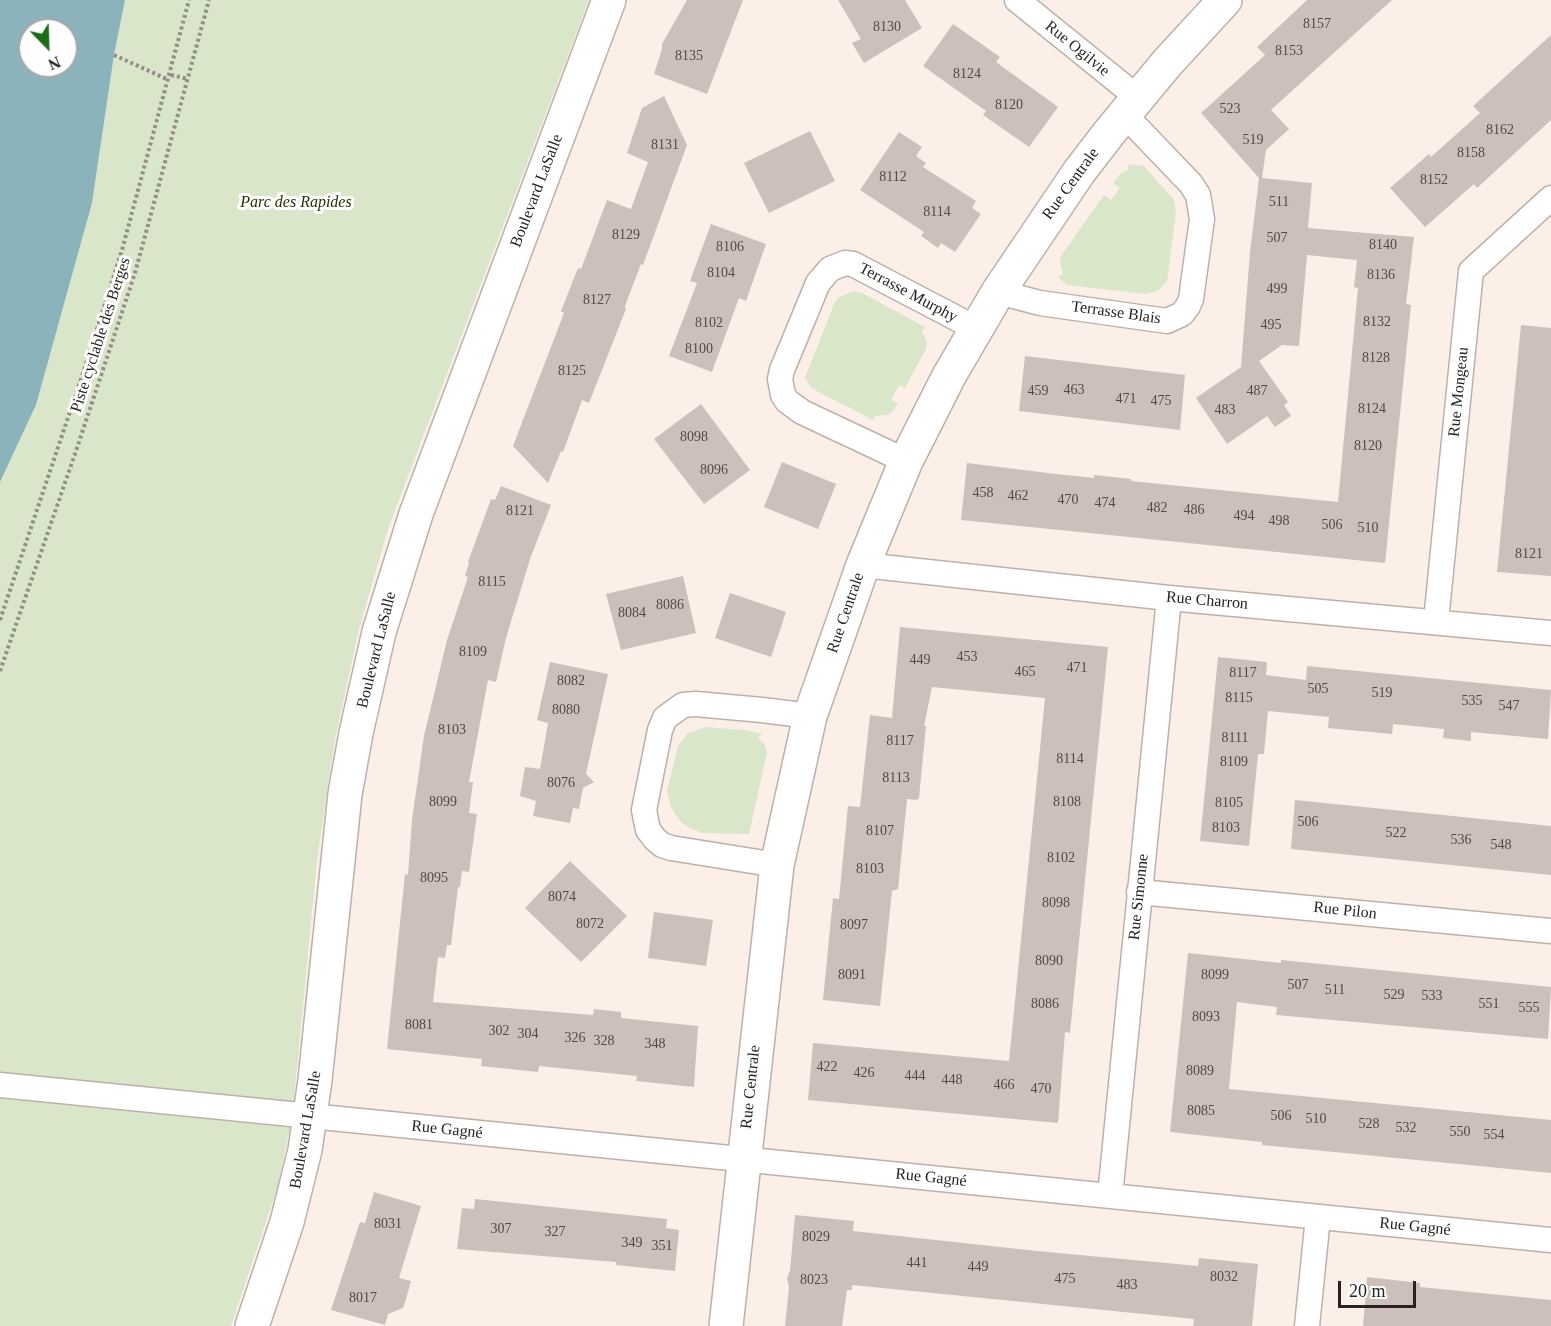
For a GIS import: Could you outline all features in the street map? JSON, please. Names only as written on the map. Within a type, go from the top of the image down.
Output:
[{"type":"street","name":"Boulevard LaSalle","points":[[252,1326],[290,1212],[311,1116],[345,794],[358,723],[379,632],[416,514],[609,0]]},
{"type":"street","name":"Rue Ogilvie","points":[[1017,0],[1131,105]]},
{"type":"street","name":"Rue Centrale","points":[[726,1326],[777,865],[810,716],[862,565],[906,460],[975,328],[998,292],[1079,172],[1131,105],[1225,0]]},
{"type":"street","name":"Terrasse Blais","points":[[998,292],[1040,303],[1167,321],[1182,314],[1188,306],[1191,299],[1202,219],[1198,195],[1131,105]]},
{"type":"street","name":"Rue Mongeau","points":[[1436,621],[1471,271],[1551,198]]},
{"type":"street","name":"Terrasse Murphy","points":[[906,460],[802,412],[787,401],[783,395],[780,379],[782,370],[818,283],[830,269],[845,263],[854,264],[975,328]]},
{"type":"street","name":"Rue Charron","points":[[862,565],[1169,598],[1551,633]]},
{"type":"street","name":"Rue Simonne","points":[[1110,1196],[1169,598]]},
{"type":"street","points":[[777,865],[671,848],[655,839],[648,830],[644,810],[660,730],[665,718],[683,705],[696,704],[810,716]]},
{"type":"street","name":"Rue Pilon","points":[[1139,892],[1551,932]]},
{"type":"street","name":"Rue Gagné","points":[[0,1085],[1551,1240]]},
{"type":"street","points":[[1307,1326],[1318,1218]]},
{"type":"path","points":[[0,620],[86,368],[122,250],[189,0]]},
{"type":"path","name":"Piste cyclable des Berges","points":[[0,671],[135,273],[209,0]]},
{"type":"path","points":[[114,56],[170,77],[188,79]]},
{"type":"green space","name":"Parc des Rapides","points":[[125,0],[589,0],[388,529],[359,629],[335,739],[317,860],[292,1119],[277,1189],[231,1326],[0,1326],[0,482],[36,405],[92,203],[114,55]]},
{"type":"green space","points":[[1128,164],[1144,166],[1174,200],[1176,212],[1167,282],[1157,291],[1145,294],[1067,285],[1058,277],[1063,274],[1061,256],[1104,195],[1111,200],[1120,188],[1113,183],[1120,174],[1128,169]]},
{"type":"green space","points":[[853,291],[862,293],[925,327],[922,331],[927,342],[926,349],[905,388],[899,385],[891,400],[898,403],[893,411],[887,415],[876,416],[873,420],[811,388],[805,378],[834,304],[839,297]]},
{"type":"green space","points":[[705,727],[762,734],[758,738],[764,743],[767,753],[749,834],[702,833],[681,822],[671,808],[667,791],[678,746],[688,733]]},
{"type":"water","points":[[0,0],[125,0],[114,55],[92,203],[36,405],[0,482]]},
{"type":"building","points":[[687,0],[743,0],[707,94],[654,74],[662,44]]},
{"type":"building","points":[[838,0],[905,0],[922,28],[864,63],[852,43],[861,39]]},
{"type":"building","points":[[1307,0],[1392,0],[1271,110],[1289,129],[1266,150],[1262,178],[1312,183],[1308,228],[1414,237],[1406,304],[1411,305],[1385,563],[961,520],[967,463],[1338,502],[1358,288],[1354,287],[1357,260],[1307,255],[1299,346],[1282,345],[1259,361],[1288,402],[1284,405],[1291,416],[1275,427],[1267,416],[1227,444],[1196,398],[1241,367],[1250,252],[1259,178],[1201,113],[1265,55],[1257,47]]},
{"type":"building","points":[[953,24],[1000,57],[996,62],[1058,107],[1029,147],[983,115],[986,111],[923,66]]},
{"type":"building","points":[[1551,35],[1551,120],[1477,188],[1474,184],[1425,227],[1390,188],[1429,154],[1431,157],[1480,113],[1473,106]]},
{"type":"building","points":[[664,96],[687,145],[589,403],[582,400],[563,452],[561,451],[548,483],[513,446],[564,313],[561,311],[578,268],[581,269],[607,200],[631,209],[648,162],[627,153],[642,108]]},
{"type":"building","points":[[810,131],[835,181],[769,213],[744,163]]},
{"type":"building","points":[[899,132],[922,147],[916,156],[926,163],[923,167],[976,201],[972,208],[981,214],[955,252],[941,243],[938,248],[921,236],[924,232],[860,190]]},
{"type":"building","points":[[711,224],[766,244],[746,301],[739,298],[712,372],[669,356],[697,283],[690,281]]},
{"type":"building","points":[[1521,325],[1551,328],[1551,576],[1497,572]]},
{"type":"building","points":[[1025,356],[1185,375],[1180,430],[1019,411]]},
{"type":"building","points":[[701,404],[750,470],[704,504],[654,439]]},
{"type":"building","points":[[782,462],[836,484],[818,529],[764,507]]},
{"type":"building","points":[[501,486],[551,505],[530,559],[506,638],[496,682],[488,680],[469,782],[473,782],[469,813],[477,814],[469,872],[462,871],[460,887],[458,887],[451,945],[447,945],[445,958],[438,957],[433,1002],[593,1015],[594,1009],[621,1012],[621,1018],[698,1026],[694,1087],[636,1081],[637,1076],[539,1066],[538,1072],[481,1066],[482,1059],[387,1049],[405,874],[408,875],[412,820],[424,736],[447,640],[468,577],[465,576],[468,562],[491,499],[495,500]]},
{"type":"building","points":[[683,576],[696,633],[621,650],[606,594]]},
{"type":"building","points":[[730,593],[786,612],[771,657],[715,638]]},
{"type":"building","points":[[900,627],[1108,647],[1070,1033],[1065,1032],[1058,1123],[808,1100],[813,1043],[1009,1061],[1045,698],[932,687],[924,726],[926,726],[919,798],[917,800],[907,799],[898,889],[892,891],[880,1006],[823,1000],[833,898],[839,899],[848,806],[860,807],[870,715],[892,718]]},
{"type":"building","points":[[1218,657],[1267,662],[1266,675],[1306,680],[1307,666],[1551,690],[1548,739],[1471,732],[1471,741],[1443,738],[1444,729],[1393,724],[1392,734],[1328,728],[1329,717],[1268,711],[1264,754],[1258,754],[1249,846],[1200,841]]},
{"type":"building","points":[[550,662],[608,674],[586,774],[594,782],[583,788],[579,809],[573,808],[570,823],[533,816],[536,801],[520,796],[525,767],[540,769],[548,723],[537,720]]},
{"type":"building","points":[[1295,800],[1551,826],[1551,875],[1291,849]]},
{"type":"building","points":[[570,861],[627,916],[581,962],[525,908]]},
{"type":"building","points":[[654,912],[713,920],[706,966],[648,958]]},
{"type":"building","points":[[1188,953],[1551,987],[1548,1039],[1276,1015],[1277,1007],[1237,1002],[1229,1089],[1551,1120],[1551,1173],[1262,1145],[1262,1142],[1170,1132]]},
{"type":"building","points":[[374,1192],[421,1206],[399,1278],[411,1281],[406,1299],[403,1308],[388,1314],[385,1325],[331,1310],[360,1222],[365,1223]]},
{"type":"building","points":[[475,1199],[667,1219],[666,1228],[679,1230],[675,1271],[616,1265],[616,1262],[457,1249],[462,1208],[474,1209]]},
{"type":"building","points":[[795,1215],[854,1221],[853,1231],[1037,1251],[1198,1266],[1199,1258],[1258,1264],[1252,1326],[1193,1326],[1194,1319],[852,1285],[852,1290],[847,1290],[842,1326],[785,1326],[789,1287],[787,1278],[790,1271]]},
{"type":"building","points":[[1367,1277],[1420,1283],[1420,1287],[1551,1300],[1551,1326],[1363,1326]]}]
